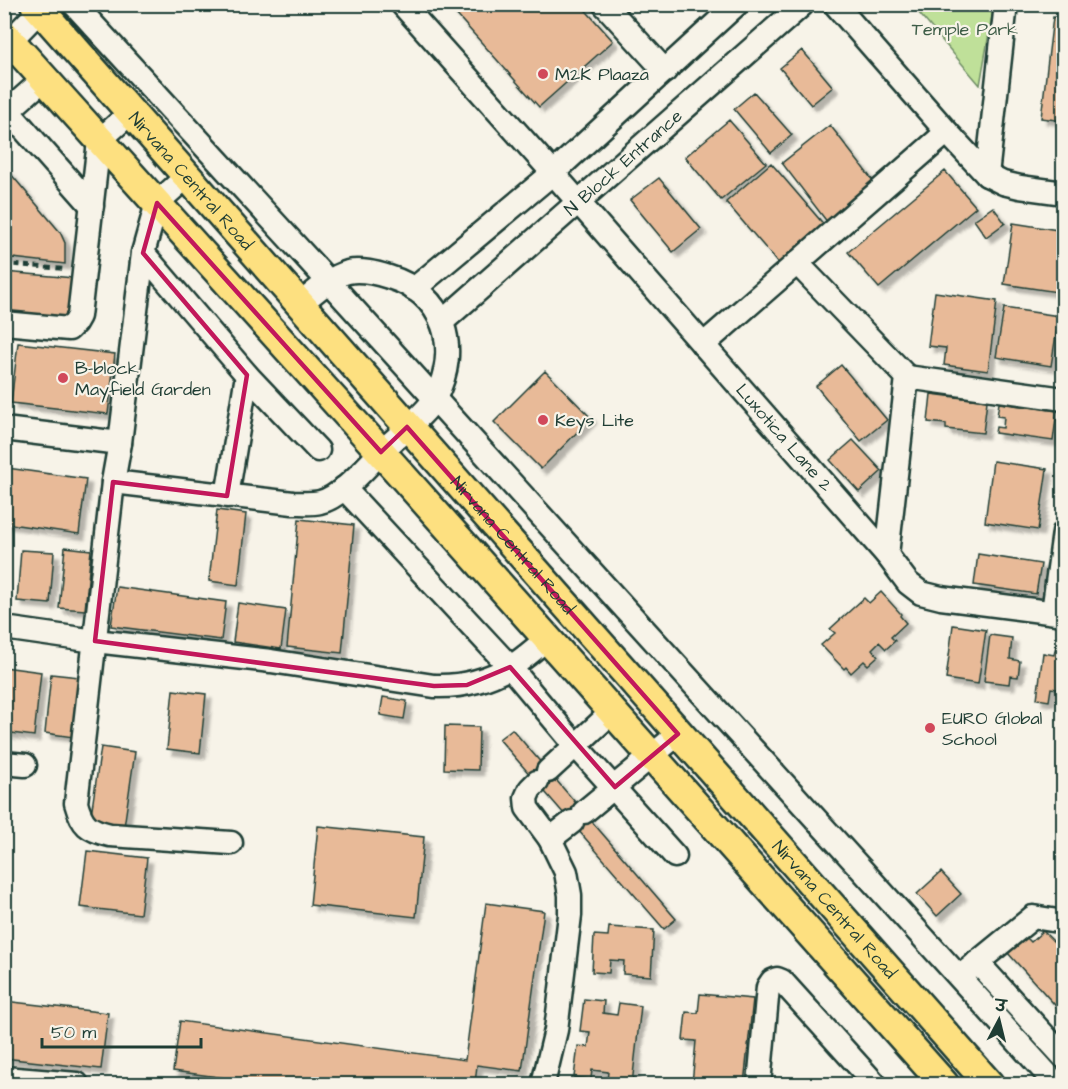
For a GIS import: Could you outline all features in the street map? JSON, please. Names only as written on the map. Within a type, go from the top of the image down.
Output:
[{"type":"main road","name":"Nirvana Central Road","points":[[37,7],[989,1084]]},
{"type":"main road","name":"Nirvana Central Road","points":[[7,41],[157,203],[381,452],[944,1084]]},
{"type":"street","points":[[74,4],[1056,1084]]},
{"type":"street","name":"Luxotica Lane 2","points":[[402,4],[554,173],[887,555],[908,583],[921,593],[941,598],[1058,613]]},
{"type":"street","points":[[604,4],[665,71]]},
{"type":"street","points":[[414,289],[554,173],[737,4]]},
{"type":"street","name":"N Block Entrance","points":[[443,321],[803,4]]},
{"type":"street","points":[[835,4],[987,175],[1003,183],[1064,194]]},
{"type":"street","points":[[987,175],[1006,4]]},
{"type":"street","points":[[7,41],[37,7]]},
{"type":"street","points":[[44,79],[6,109],[92,206]]},
{"type":"street","points":[[4,323],[69,329],[75,323],[79,316],[99,141],[130,113]]},
{"type":"street","points":[[703,345],[947,132]]},
{"type":"street","points":[[186,177],[157,203],[143,253],[120,443],[113,482],[76,803],[84,823],[95,831],[110,836],[231,843]]},
{"type":"street","points":[[143,253],[247,375],[318,450]]},
{"type":"street","points":[[797,263],[907,377],[1064,399]]},
{"type":"street","points":[[113,482],[293,503],[322,502],[344,488],[434,400],[446,364],[448,350],[443,321],[414,289],[404,282],[369,272],[348,272],[329,282],[299,305]]},
{"type":"street","points":[[227,496],[247,375]]},
{"type":"street","points":[[887,555],[907,377]]},
{"type":"street","points":[[4,429],[120,443]]},
{"type":"street","points":[[344,488],[510,668],[576,746],[675,856]]},
{"type":"street","points":[[1058,613],[1064,532]]},
{"type":"street","points":[[4,628],[271,661],[434,686],[467,685],[510,668],[547,639]]},
{"type":"street","points":[[543,1084],[556,1030],[570,915],[566,872],[550,839],[527,808],[526,798],[530,789],[612,712]]},
{"type":"street","points":[[550,839],[678,734]]},
{"type":"street","points":[[959,978],[1033,917],[1064,922]]},
{"type":"street","points":[[977,962],[1064,1057]]},
{"type":"street","points":[[759,1084],[768,987],[772,981],[777,979],[782,981],[863,1080]]},
{"type":"street","points":[[4,1078],[63,1084]]},
{"type":"path","points":[[4,264],[84,271]]},
{"type":"highlighted area","points":[[157,203],[381,452],[407,427],[678,734],[615,787],[510,667],[467,685],[434,686],[95,641],[113,482],[227,496],[247,375],[143,253]]},
{"type":"green space","name":"Temple Park","points":[[912,5],[994,5],[980,85]]},
{"type":"building","name":"M2K Plaaza","points":[[447,4],[580,4],[613,41],[539,107]]},
{"type":"building","points":[[1053,17],[1064,18],[1064,121],[1041,118]]},
{"type":"building","points":[[802,50],[833,87],[811,105],[780,68]]},
{"type":"building","points":[[754,92],[792,135],[771,153],[734,109]]},
{"type":"building","points":[[729,120],[766,163],[721,200],[685,157]]},
{"type":"building","points":[[830,125],[877,186],[828,223],[782,163]]},
{"type":"building","points":[[771,163],[826,227],[781,266],[726,202]]},
{"type":"building","points":[[4,166],[60,232],[65,243],[65,264],[4,257]]},
{"type":"building","points":[[945,171],[976,207],[879,288],[848,252]]},
{"type":"building","points":[[659,178],[701,229],[673,252],[630,200]]},
{"type":"building","points":[[993,207],[1005,223],[986,237],[974,220]]},
{"type":"building","points":[[1013,223],[1064,231],[1064,293],[1004,284]]},
{"type":"building","points":[[4,272],[74,278],[70,319],[4,313]]},
{"type":"building","points":[[935,292],[997,301],[988,371],[944,365],[946,348],[928,346]]},
{"type":"building","points":[[1004,308],[1059,316],[1051,366],[996,357]]},
{"type":"building","name":"B-block Mayfield Garden","points":[[18,343],[115,354],[108,414],[11,403]]},
{"type":"building","points":[[841,365],[887,420],[861,441],[816,386]]},
{"type":"building","name":"Keys Lite","points":[[545,371],[591,418],[541,469],[494,422]]},
{"type":"building","points":[[931,394],[987,401],[983,433],[946,429],[946,424],[928,422]]},
{"type":"building","points":[[999,403],[1057,411],[1053,441],[995,433],[996,427],[1003,428],[1004,417],[997,416]]},
{"type":"building","points":[[853,440],[882,471],[859,492],[830,460]]},
{"type":"building","points":[[993,461],[1047,469],[1038,530],[985,522]]},
{"type":"building","points":[[7,468],[86,479],[79,534],[4,523],[4,482]]},
{"type":"building","points":[[217,510],[246,514],[238,585],[209,581]]},
{"type":"building","points":[[299,519],[354,525],[342,653],[287,647]]},
{"type":"building","points":[[65,547],[91,550],[85,610],[59,608]]},
{"type":"building","points":[[21,550],[54,552],[50,604],[17,601]]},
{"type":"building","points":[[978,554],[1041,564],[1036,594],[974,585]]},
{"type":"building","points":[[117,587],[226,602],[221,640],[111,626]]},
{"type":"building","points":[[881,592],[906,623],[891,637],[895,641],[886,649],[879,642],[872,649],[878,656],[868,665],[864,661],[851,673],[846,667],[844,669],[821,645],[835,633],[830,629],[864,598],[869,603]]},
{"type":"building","points":[[238,603],[286,610],[281,649],[233,642]]},
{"type":"building","points":[[953,625],[986,630],[978,684],[946,679]]},
{"type":"building","points":[[990,635],[1012,638],[1010,659],[1020,661],[1018,677],[1010,676],[1009,684],[984,681]]},
{"type":"building","points":[[1056,646],[1064,647],[1064,690],[1051,688],[1049,701],[1037,699],[1043,653],[1054,655]]},
{"type":"building","points":[[4,667],[41,672],[34,736],[4,732]]},
{"type":"building","points":[[51,674],[79,677],[73,737],[45,733]]},
{"type":"building","points":[[173,690],[206,694],[200,753],[167,749]]},
{"type":"building","points":[[383,697],[407,701],[404,719],[380,715]]},
{"type":"building","points":[[445,726],[479,727],[478,770],[444,769]]},
{"type":"building","points":[[512,729],[676,919],[664,929],[499,739]]},
{"type":"building","points":[[101,747],[135,752],[124,827],[90,822]]},
{"type":"building","points":[[318,826],[424,837],[416,917],[310,905]]},
{"type":"building","points":[[87,851],[147,858],[140,914],[80,907]]},
{"type":"building","points":[[941,872],[961,894],[937,916],[917,894]]},
{"type":"building","points":[[486,903],[544,911],[522,1071],[477,1065],[475,1084],[271,1084],[173,1071],[180,1021],[465,1060]]},
{"type":"building","points":[[609,927],[654,930],[651,976],[623,974],[624,961],[610,960],[609,973],[592,972],[594,935],[608,936]]},
{"type":"building","points":[[1043,931],[1064,952],[1064,1015],[1007,952],[1025,936],[1031,942]]},
{"type":"building","points":[[700,994],[753,999],[744,1084],[692,1084],[696,1041],[683,1040],[686,1012],[698,1013]]},
{"type":"building","points":[[584,999],[604,1001],[603,1013],[617,1015],[619,1003],[641,1006],[632,1084],[607,1081],[608,1072],[592,1070],[591,1079],[574,1077],[578,1046],[588,1047],[590,1032],[580,1031]]},
{"type":"building","points":[[4,1001],[108,1013],[101,1069],[4,1058]]},
{"type":"place","name":"M2K Plaaza","points":[[543,74]]},
{"type":"place","name":"B-block Mayfield Garden","points":[[63,378]]},
{"type":"place","name":"Keys Lite","points":[[543,420]]},
{"type":"place","name":"EURO Global School","points":[[930,728]]}]
